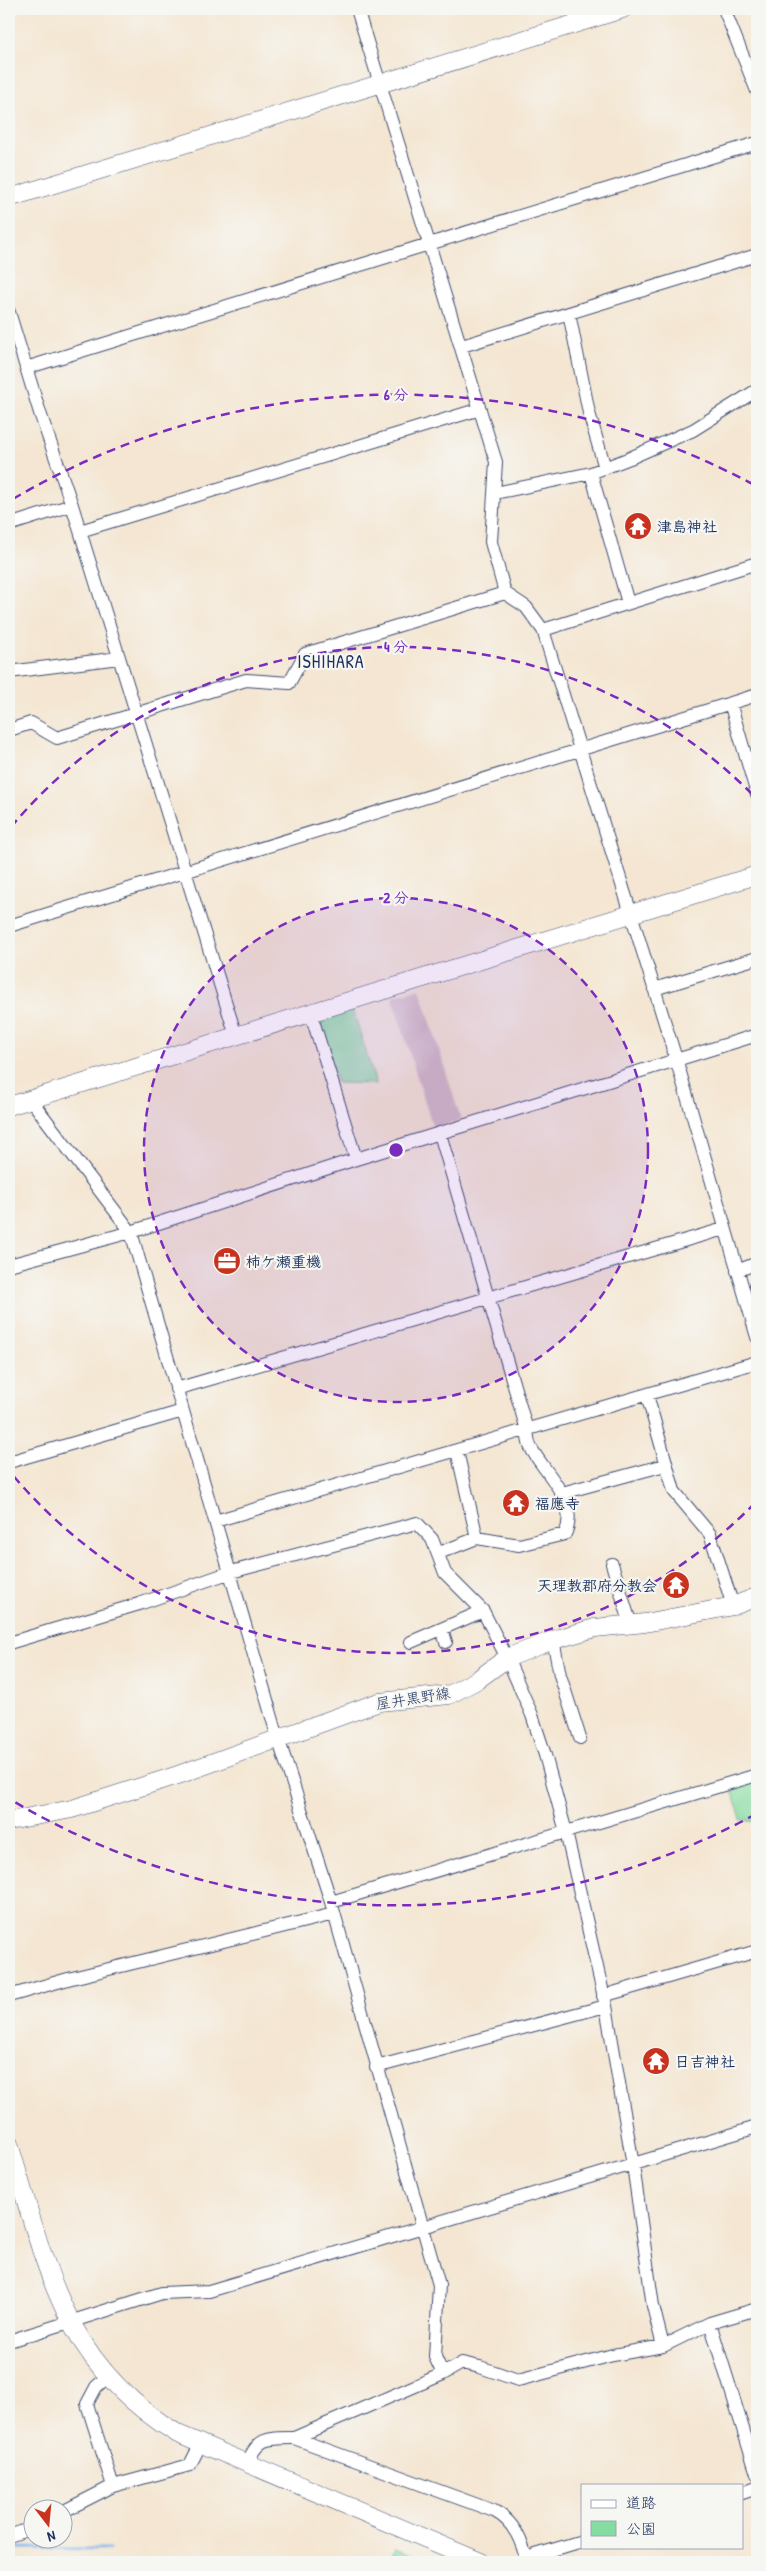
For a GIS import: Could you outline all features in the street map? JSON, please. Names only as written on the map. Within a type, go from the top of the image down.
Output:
[{"type":"street","points":[[357,9],[431,244],[496,462],[491,542],[505,593],[526,607],[543,630],[677,1062],[724,1229],[757,1337]]},
{"type":"street","points":[[9,198],[623,9]]},
{"type":"street","points":[[724,9],[757,91]]},
{"type":"street","points":[[26,368],[757,143]]},
{"type":"street","points":[[462,346],[757,255]]},
{"type":"street","points":[[9,312],[72,505],[236,1036]]},
{"type":"street","points":[[569,313],[590,413],[605,468]]},
{"type":"street","points":[[495,493],[590,473],[605,468],[693,430],[757,390]]},
{"type":"street","points":[[80,531],[480,409]]},
{"type":"street","points":[[590,473],[628,603]]},
{"type":"street","points":[[9,525],[72,505]]},
{"type":"street","points":[[543,630],[757,563]]},
{"type":"street","points":[[9,730],[31,723],[57,738],[246,680],[290,683],[305,654],[505,593]]},
{"type":"street","points":[[9,672],[53,664],[119,658]]},
{"type":"street","points":[[9,926],[757,695]]},
{"type":"street","points":[[730,703],[757,794]]},
{"type":"street","points":[[9,1106],[757,875]]},
{"type":"street","points":[[654,989],[757,958]]},
{"type":"street","points":[[311,1014],[356,1159]]},
{"type":"street","points":[[9,1264],[131,1232],[356,1159],[757,1036]]},
{"type":"street","points":[[31,1100],[131,1232],[278,1738],[332,1908],[439,2285],[435,2357],[443,2374]]},
{"type":"street","points":[[439,1553],[478,1538],[519,1545],[565,1534],[570,1524],[562,1493],[530,1447],[527,1430],[440,1134]]},
{"type":"street","points":[[176,1389],[724,1229]]},
{"type":"street","points":[[737,1271],[757,1263]]},
{"type":"street","points":[[215,1521],[757,1362]]},
{"type":"street","points":[[647,1395],[665,1465],[674,1491],[710,1534],[733,1606]]},
{"type":"street","points":[[9,1462],[183,1411]]},
{"type":"street","points":[[456,1451],[478,1538]]},
{"type":"street","points":[[562,1493],[665,1465]]},
{"type":"street","points":[[9,1642],[140,1604],[231,1572],[417,1523],[432,1539],[439,1553],[445,1573],[483,1611],[508,1658],[532,1715],[566,1832],[605,2001],[633,2165],[653,2306],[663,2346]]},
{"type":"street","points":[[612,1564],[631,1625]]},
{"type":"street","name":"屋井黒野線","points":[[9,1821],[72,1809],[178,1775],[379,1702],[449,1695],[477,1680],[508,1658],[553,1640],[595,1628],[631,1625],[733,1606],[757,1597]]},
{"type":"street","points":[[411,1642],[483,1611]]},
{"type":"street","points":[[442,1629],[446,1642]]},
{"type":"street","points":[[553,1640],[560,1675],[580,1738]]},
{"type":"street","points":[[9,1996],[332,1908],[566,1832],[757,1775]]},
{"type":"street","points":[[376,2067],[605,2001],[757,1951]]},
{"type":"street","points":[[9,2341],[162,2293],[209,2291],[757,2127]]},
{"type":"street","points":[[10,2155],[53,2283],[69,2321],[107,2377],[152,2419],[178,2434],[247,2464],[481,2562]]},
{"type":"street","points":[[294,2438],[443,2374],[462,2363],[518,2380],[613,2355],[663,2346],[710,2323],[757,2309]]},
{"type":"street","points":[[710,2323],[757,2474]]},
{"type":"street","points":[[107,2377],[96,2387],[87,2404],[113,2486]]},
{"type":"street","points":[[247,2464],[253,2448],[260,2442],[273,2438],[294,2438],[505,2516],[516,2532],[527,2560],[581,2541]]},
{"type":"street","points":[[72,2507],[113,2486],[190,2465],[201,2444]]},
{"type":"street","points":[[744,2491],[757,2488]]},
{"type":"street","points":[[9,2536],[22,2531]]},
{"type":"shaded area","points":[[420,988],[461,1120],[433,1128],[392,996]]},
{"type":"green space","points":[[353,1010],[376,1084],[337,1083],[317,1020]]},
{"type":"green space","points":[[757,1780],[757,1822],[741,1820],[731,1786]]},
{"type":"green space","points":[[395,2549],[432,2562],[389,2562]]},
{"type":"waterway","points":[[9,2548],[109,2549]]},
{"type":"place","name":"津島神社","points":[[638,526]]},
{"type":"place","name":"柿ケ瀬重機","points":[[227,1261]]},
{"type":"place","name":"福應寺","points":[[516,1503]]},
{"type":"place","name":"天理教郡府分教会","points":[[676,1585]]},
{"type":"place","name":"日吉神社","points":[[656,2061]]},
{"type":"district","name":"ISHIHARA","points":[[331,661]]}]
